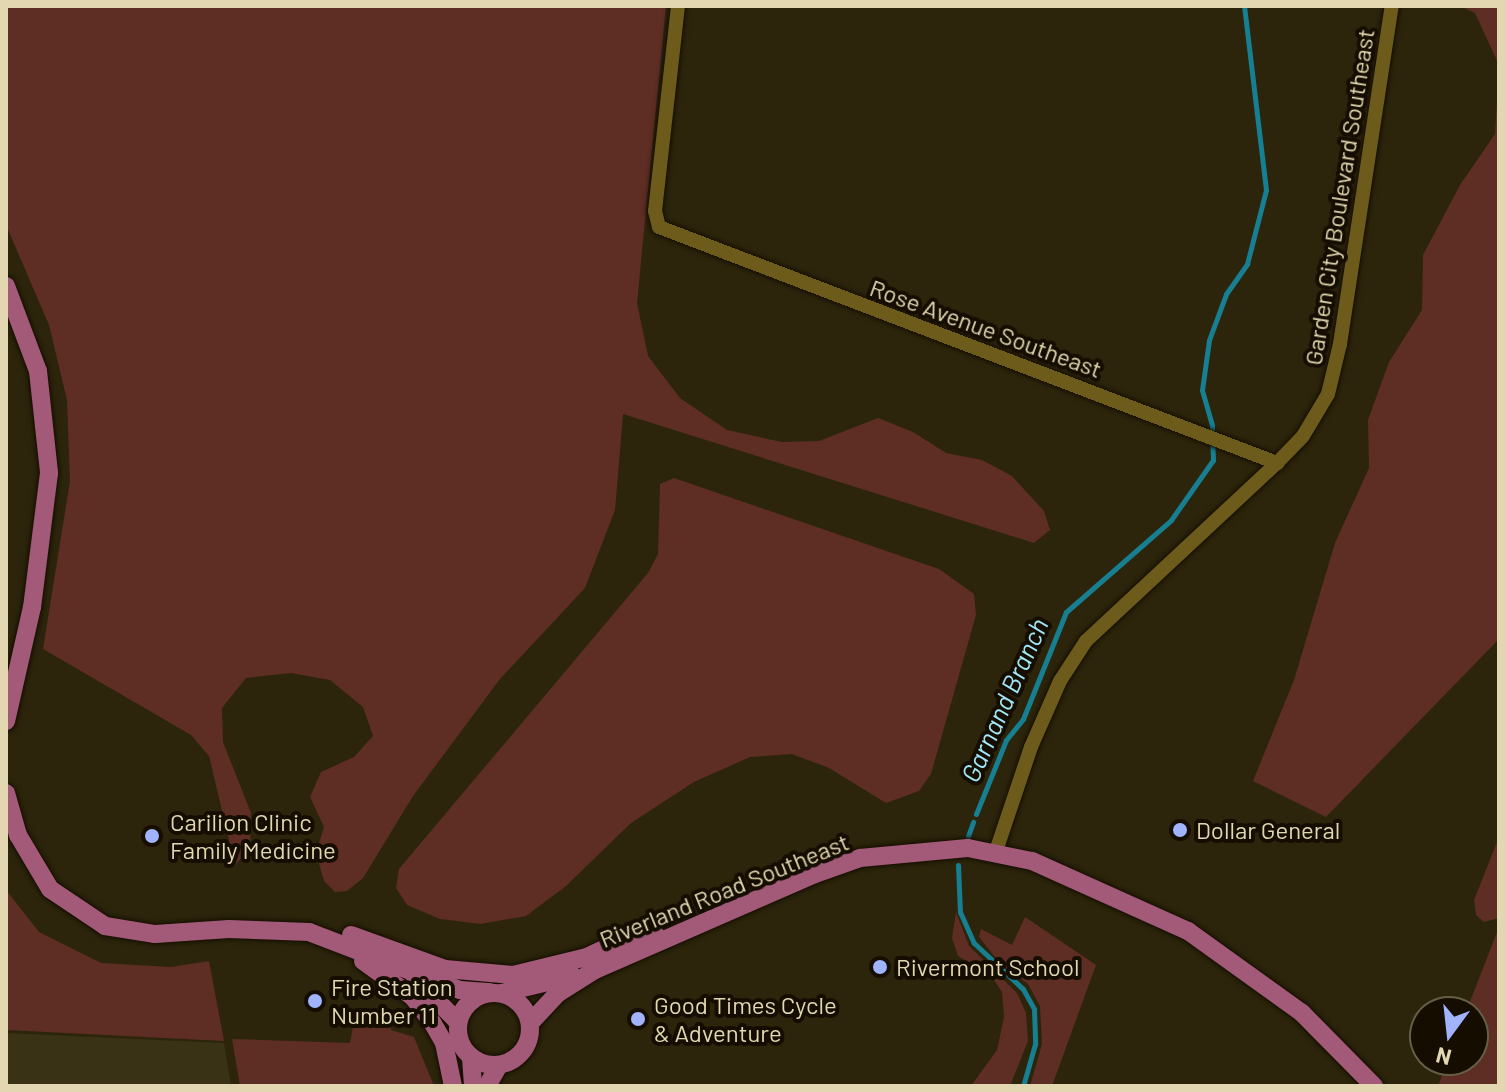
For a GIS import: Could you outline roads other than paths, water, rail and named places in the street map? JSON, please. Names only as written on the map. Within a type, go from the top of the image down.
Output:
[{"type":"main road","points":[[6,286],[38,371],[49,473],[32,607],[6,721]]},
{"type":"main road","name":"Riverland Road Southeast","points":[[6,793],[36,870],[85,917],[127,932],[155,934],[229,929],[309,932],[460,990],[496,992],[595,970]]},
{"type":"main road","name":"Riverland Road Southeast","points":[[530,1023],[557,994],[595,970],[675,932],[860,858],[937,849],[996,851],[1148,910],[1201,939],[1302,1013],[1374,1086]]},
{"type":"main road","points":[[309,932],[345,933],[445,969],[513,975],[587,957],[627,938],[675,932]]},
{"type":"main road","points":[[334,941],[413,997],[444,1043],[453,1086]]},
{"type":"main road","name":"Riverland Road Southeast","points":[[406,970],[457,1021]]},
{"type":"main road","points":[[473,1086],[471,1057],[458,1038],[457,1021],[475,997],[496,992],[521,1004],[530,1023],[521,1053],[499,1065],[487,1086]]},
{"type":"main road","points":[[471,1057],[499,1065]]},
{"type":"street","name":"Rose Avenue Southeast","points":[[678,6],[655,211],[659,227],[1277,463]]},
{"type":"street","name":"Garden City Boulevard Southeast","points":[[996,851],[1031,747],[1060,681],[1086,641],[1277,463],[1317,416],[1336,370],[1392,6]]},
{"type":"waterway","name":"Garnand Branch","points":[[976,814],[1006,740],[1023,719],[1066,612],[1171,520],[1213,460],[1212,425],[1202,390],[1209,340],[1226,294],[1247,264],[1266,190],[1244,6]]},
{"type":"waterway","name":"Garnand Branch","points":[[968,836],[973,822]]},
{"type":"waterway","name":"Garnand Branch","points":[[958,865],[960,912],[974,943],[1023,989],[1034,1009],[1035,1044],[1023,1086]]},
{"type":"place","name":"Dollar General","points":[[1180,830]]},
{"type":"place","name":"Carilion Clinic Family Medicine","points":[[152,836]]},
{"type":"place","name":"Rivermont School","points":[[880,967]]},
{"type":"place","name":"Fire Station Number 11","points":[[315,1001]]},
{"type":"place","name":"Good Times Cycle & Adventure","points":[[638,1019]]}]
